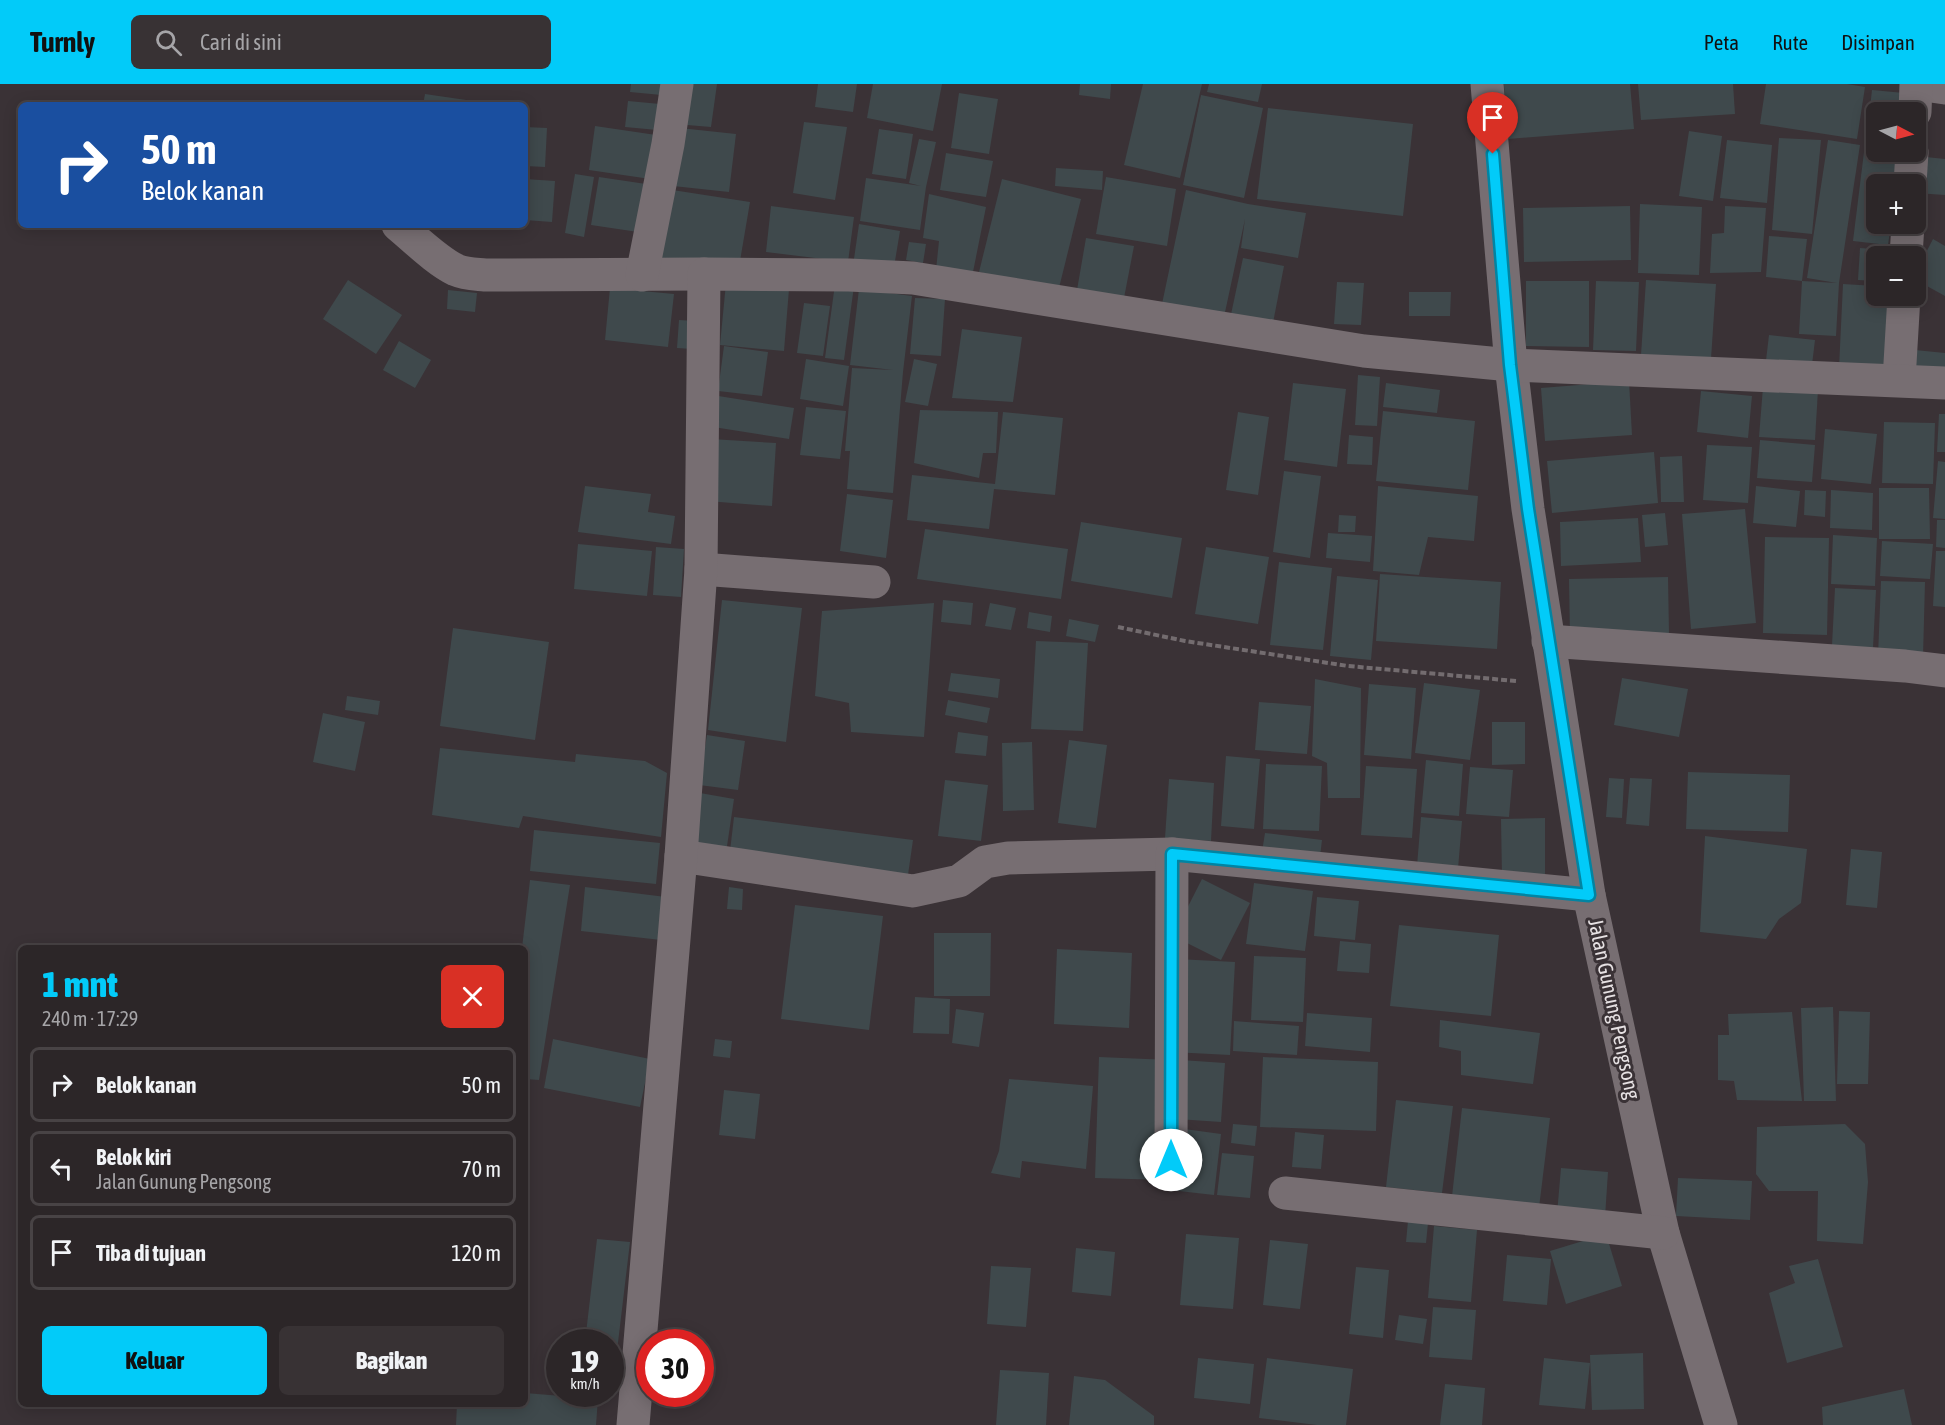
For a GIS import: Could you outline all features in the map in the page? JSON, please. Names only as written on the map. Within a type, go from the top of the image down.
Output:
[{"type":"street","points":[[642,275],[668,144],[677,84]]},
{"type":"street","name":"Jalan Gunung Pengsong","points":[[1487,84],[1510,365],[1528,509],[1589,895],[1663,1233],[1721,1425]]},
{"type":"street","points":[[1916,102],[1917,84],[1945,88]]},
{"type":"street","points":[[402,228],[455,269],[485,275],[849,275],[914,278],[1364,351],[1510,365],[1945,383]]},
{"type":"street","points":[[633,1425],[681,856],[701,569],[704,274]]},
{"type":"street","points":[[1899,380],[1903,306]]},
{"type":"street","points":[[701,569],[874,582]]},
{"type":"street","points":[[1548,641],[1893,665],[1945,671]]},
{"type":"street","points":[[681,856],[913,891],[959,881],[985,862],[1008,858],[1172,854],[1589,895]]},
{"type":"street","points":[[1171,1160],[1172,854]]},
{"type":"street","points":[[1285,1193],[1663,1233]]},
{"type":"path","points":[[1118,627],[1185,641],[1348,666],[1555,684]]},
{"type":"building","points":[[631,84],[673,84],[672,96],[630,92]]},
{"type":"building","points":[[692,84],[717,84],[711,127],[687,125]]},
{"type":"building","points":[[818,84],[857,84],[853,112],[815,107]]},
{"type":"building","points":[[873,84],[942,84],[933,131],[867,118]]},
{"type":"building","points":[[1080,84],[1111,84],[1110,99],[1079,95]]},
{"type":"building","points":[[1143,84],[1202,84],[1180,178],[1124,165]]},
{"type":"building","points":[[1209,84],[1262,84],[1258,102],[1207,92]]},
{"type":"building","points":[[1504,84],[1630,84],[1634,129],[1508,139]]},
{"type":"building","points":[[1638,84],[1733,84],[1735,114],[1641,120]]},
{"type":"building","points":[[1766,84],[1847,84],[1865,87],[1857,139],[1760,124]]},
{"type":"building","points":[[1872,90],[1904,93],[1903,102],[1871,102]]},
{"type":"building","points":[[959,93],[998,99],[989,154],[951,148]]},
{"type":"building","points":[[425,94],[480,102],[424,102]]},
{"type":"building","points":[[1201,95],[1263,108],[1244,198],[1183,185]]},
{"type":"building","points":[[628,101],[671,105],[668,131],[625,127]]},
{"type":"building","points":[[1268,108],[1413,124],[1403,216],[1257,199]]},
{"type":"building","points":[[804,122],[847,127],[835,200],[793,193]]},
{"type":"building","points":[[595,126],[663,136],[657,180],[589,170]]},
{"type":"building","points":[[528,127],[547,128],[545,167],[528,166]]},
{"type":"building","points":[[680,128],[736,134],[729,192],[673,186]]},
{"type":"building","points":[[879,129],[913,134],[906,179],[872,174]]},
{"type":"building","points":[[1689,131],[1722,136],[1713,201],[1679,196]]},
{"type":"building","points":[[1779,138],[1821,140],[1812,234],[1772,230]]},
{"type":"building","points":[[919,139],[936,142],[920,230],[860,221],[866,178],[921,186],[909,183]]},
{"type":"building","points":[[1727,140],[1772,145],[1767,203],[1720,198]]},
{"type":"building","points":[[1828,140],[1860,145],[1839,283],[1836,336],[1799,334],[1802,281],[1837,283],[1807,278]]},
{"type":"building","points":[[1864,152],[1866,152],[1866,162],[1899,162],[1897,174],[1866,174],[1866,234],[1890,234],[1888,245],[1853,241]]},
{"type":"building","points":[[946,153],[993,161],[986,197],[940,190]]},
{"type":"building","points":[[1926,157],[1945,159],[1945,195],[1926,194],[1926,174],[1916,174],[1916,162],[1926,162]]},
{"type":"building","points":[[1056,168],[1103,171],[1102,190],[1055,186]]},
{"type":"building","points":[[575,174],[594,177],[584,237],[565,233]]},
{"type":"building","points":[[599,177],[646,184],[638,232],[591,225]]},
{"type":"building","points":[[1106,177],[1176,189],[1167,246],[1096,234]]},
{"type":"building","points":[[528,179],[555,181],[552,222],[528,220]]},
{"type":"building","points":[[1002,179],[1081,199],[1058,292],[979,272]]},
{"type":"building","points":[[666,189],[750,202],[738,273],[654,260]]},
{"type":"building","points":[[1186,190],[1248,204],[1306,213],[1298,258],[1241,248],[1245,219],[1224,317],[1162,304]]},
{"type":"building","points":[[929,194],[986,207],[972,277],[936,270],[939,241],[923,238]]},
{"type":"building","points":[[1640,204],[1702,207],[1699,275],[1638,273]]},
{"type":"building","points":[[771,206],[854,217],[848,262],[766,252]]},
{"type":"building","points":[[1630,206],[1631,260],[1524,262],[1523,208]]},
{"type":"building","points":[[1725,206],[1766,208],[1761,272],[1710,273],[1712,234],[1724,233]]},
{"type":"building","points":[[859,224],[900,231],[893,273],[853,266]]},
{"type":"building","points":[[1769,236],[1807,239],[1802,281],[1766,277]]},
{"type":"building","points":[[1086,238],[1134,246],[1124,298],[1077,290]]},
{"type":"building","points":[[1933,239],[1945,246],[1945,296],[1926,286],[1926,253]]},
{"type":"building","points":[[909,242],[926,244],[923,263],[906,260]]},
{"type":"building","points":[[1860,248],[1866,248],[1866,280],[1858,280]]},
{"type":"building","points":[[1243,258],[1284,266],[1272,328],[1230,319]]},
{"type":"building","points":[[348,280],[402,315],[376,354],[323,319]]},
{"type":"building","points":[[1646,280],[1716,284],[1711,359],[1641,355]]},
{"type":"building","points":[[1526,281],[1589,281],[1589,347],[1526,346]]},
{"type":"building","points":[[1596,281],[1639,282],[1636,351],[1593,350]]},
{"type":"building","points":[[1337,282],[1364,283],[1361,325],[1334,324]]},
{"type":"building","points":[[726,283],[789,289],[784,351],[720,345]]},
{"type":"building","points":[[835,284],[854,286],[844,360],[825,358]]},
{"type":"building","points":[[1843,284],[1866,285],[1866,306],[1893,306],[1890,370],[1839,368]]},
{"type":"building","points":[[610,288],[674,294],[668,347],[605,340]]},
{"type":"building","points":[[859,289],[912,296],[893,493],[847,489],[850,451],[845,451],[852,368],[893,370],[850,365]]},
{"type":"building","points":[[448,290],[477,293],[475,312],[447,309]]},
{"type":"building","points":[[1409,292],[1451,292],[1450,316],[1409,316]]},
{"type":"building","points":[[915,298],[945,299],[941,356],[910,354]]},
{"type":"building","points":[[804,303],[830,306],[823,356],[797,353]]},
{"type":"building","points":[[679,320],[695,321],[692,349],[677,348]]},
{"type":"building","points":[[962,329],[1022,337],[1013,402],[952,398]]},
{"type":"building","points":[[1769,335],[1815,340],[1811,373],[1765,369]]},
{"type":"building","points":[[399,341],[431,360],[415,388],[383,370]]},
{"type":"building","points":[[724,346],[768,352],[762,396],[718,391]]},
{"type":"building","points":[[1915,350],[1945,353],[1945,378],[1911,373]]},
{"type":"building","points":[[806,359],[849,366],[843,406],[800,399]]},
{"type":"building","points":[[914,359],[937,364],[928,406],[905,402]]},
{"type":"building","points":[[1358,375],[1380,377],[1377,426],[1355,425]]},
{"type":"building","points":[[1629,381],[1632,435],[1545,441],[1541,388]]},
{"type":"building","points":[[1293,383],[1346,389],[1337,467],[1284,460]]},
{"type":"building","points":[[1386,383],[1440,390],[1437,413],[1383,407]]},
{"type":"building","points":[[1763,387],[1818,390],[1815,440],[1759,437]]},
{"type":"building","points":[[1701,391],[1752,396],[1748,438],[1697,432]]},
{"type":"building","points":[[712,395],[794,408],[789,439],[707,426]]},
{"type":"building","points":[[806,407],[846,411],[840,459],[800,455]]},
{"type":"building","points":[[920,410],[998,412],[996,453],[983,453],[979,478],[914,463]]},
{"type":"building","points":[[1383,411],[1475,421],[1468,490],[1376,481]]},
{"type":"building","points":[[1003,412],[1063,418],[1055,495],[994,489],[989,529],[907,520],[912,475],[995,484]]},
{"type":"building","points":[[1238,412],[1269,417],[1258,495],[1226,490]]},
{"type":"building","points":[[1939,414],[1945,414],[1945,452],[1937,452]]},
{"type":"building","points":[[1884,422],[1935,423],[1933,484],[1882,483]]},
{"type":"building","points":[[1825,429],[1877,434],[1871,484],[1821,479]]},
{"type":"building","points":[[1349,435],[1373,437],[1372,465],[1347,464]]},
{"type":"building","points":[[711,439],[776,443],[772,506],[707,501]]},
{"type":"building","points":[[1760,440],[1815,445],[1812,482],[1757,478]]},
{"type":"building","points":[[1707,445],[1752,447],[1748,503],[1703,500]]},
{"type":"building","points":[[1654,452],[1658,503],[1552,513],[1547,461]]},
{"type":"building","points":[[1682,456],[1684,502],[1661,502],[1660,457]]},
{"type":"building","points":[[1938,461],[1945,462],[1945,519],[1933,518]]},
{"type":"building","points":[[1284,471],[1321,476],[1310,558],[1273,552]]},
{"type":"building","points":[[585,486],[651,494],[648,512],[675,516],[671,544],[578,532]]},
{"type":"building","points":[[1378,486],[1478,496],[1474,541],[1428,537],[1419,575],[1373,571]]},
{"type":"building","points":[[1756,486],[1800,491],[1796,527],[1753,523]]},
{"type":"building","points":[[1879,488],[1929,488],[1930,539],[1879,539]]},
{"type":"building","points":[[1805,490],[1826,491],[1825,517],[1804,515]]},
{"type":"building","points":[[1831,490],[1873,493],[1872,530],[1830,528]]},
{"type":"building","points":[[847,494],[893,500],[886,558],[840,551]]},
{"type":"building","points":[[1745,509],[1756,623],[1691,629],[1682,514]]},
{"type":"building","points":[[1665,513],[1668,545],[1645,547],[1642,515]]},
{"type":"building","points":[[1339,515],[1356,516],[1355,532],[1338,532]]},
{"type":"building","points":[[1638,518],[1641,562],[1561,566],[1560,522]]},
{"type":"building","points":[[1937,520],[1945,520],[1945,548],[1936,547]]},
{"type":"building","points":[[1081,522],[1182,538],[1172,598],[1071,581]]},
{"type":"building","points":[[925,529],[1068,549],[1061,599],[917,579]]},
{"type":"building","points":[[1328,533],[1372,536],[1370,562],[1326,558]]},
{"type":"building","points":[[1833,535],[1877,538],[1875,586],[1831,584]]},
{"type":"building","points":[[1765,537],[1829,538],[1827,635],[1763,633]]},
{"type":"building","points":[[1882,541],[1933,544],[1930,579],[1880,576]]},
{"type":"building","points":[[578,544],[652,551],[647,596],[574,589]]},
{"type":"building","points":[[656,547],[684,549],[681,597],[653,595]]},
{"type":"building","points":[[1206,547],[1269,557],[1258,624],[1195,614]]},
{"type":"building","points":[[1936,551],[1945,551],[1945,607],[1933,606]]},
{"type":"building","points":[[1279,562],[1332,568],[1323,650],[1270,645]]},
{"type":"building","points":[[1380,574],[1501,582],[1497,649],[1376,641]]},
{"type":"building","points":[[1337,576],[1378,580],[1371,660],[1330,656]]},
{"type":"building","points":[[1668,577],[1669,634],[1570,637],[1569,579]]},
{"type":"building","points":[[1881,581],[1925,582],[1923,657],[1878,656]]},
{"type":"building","points":[[1835,588],[1876,590],[1873,648],[1832,645]]},
{"type":"building","points":[[722,600],[802,608],[786,742],[708,730]]},
{"type":"building","points":[[943,600],[973,603],[971,625],[941,622]]},
{"type":"building","points":[[934,603],[924,737],[851,732],[849,703],[815,696],[822,611]]},
{"type":"building","points":[[990,603],[1016,608],[1011,630],[985,626]]},
{"type":"building","points":[[1029,612],[1052,616],[1050,632],[1027,628]]},
{"type":"building","points":[[1069,619],[1099,625],[1095,642],[1066,636]]},
{"type":"building","points":[[453,628],[549,642],[535,740],[440,726]]},
{"type":"building","points":[[1036,641],[1088,643],[1083,731],[1031,729]]},
{"type":"building","points":[[951,673],[1000,679],[998,698],[948,691]]},
{"type":"building","points":[[1622,678],[1688,689],[1679,737],[1614,725]]},
{"type":"building","points":[[1315,679],[1361,688],[1360,798],[1328,798],[1327,763],[1312,756]]},
{"type":"building","points":[[1424,683],[1480,690],[1470,760],[1415,753]]},
{"type":"building","points":[[1369,684],[1416,688],[1411,759],[1364,755]]},
{"type":"building","points":[[347,696],[380,701],[378,715],[345,710]]},
{"type":"building","points":[[948,700],[990,708],[987,723],[945,715]]},
{"type":"building","points":[[1259,702],[1311,706],[1307,754],[1255,750]]},
{"type":"building","points":[[323,713],[365,722],[355,771],[313,762]]},
{"type":"building","points":[[1492,722],[1525,722],[1525,764],[1492,765]]},
{"type":"building","points":[[958,732],[988,736],[986,756],[955,753]]},
{"type":"building","points":[[707,735],[745,741],[738,790],[699,785]]},
{"type":"building","points":[[1069,740],[1107,745],[1096,828],[1058,823]]},
{"type":"building","points":[[1032,742],[1034,810],[1003,811],[1002,743]]},
{"type":"building","points":[[440,748],[575,762],[576,754],[645,761],[667,773],[661,837],[523,816],[519,828],[432,815]]},
{"type":"building","points":[[1226,756],[1260,759],[1254,829],[1221,826]]},
{"type":"building","points":[[1426,760],[1463,764],[1459,816],[1421,813]]},
{"type":"building","points":[[1266,764],[1322,766],[1319,831],[1263,829]]},
{"type":"building","points":[[1366,766],[1417,769],[1412,838],[1361,835]]},
{"type":"building","points":[[1470,767],[1513,770],[1509,817],[1466,814]]},
{"type":"building","points":[[1688,772],[1790,775],[1788,832],[1686,829]]},
{"type":"building","points":[[1609,778],[1624,779],[1622,818],[1606,817]]},
{"type":"building","points":[[1630,778],[1652,779],[1649,826],[1626,824]]},
{"type":"building","points":[[1169,779],[1214,783],[1211,841],[1165,838]]},
{"type":"building","points":[[945,780],[988,785],[981,841],[938,836]]},
{"type":"building","points":[[700,793],[734,799],[726,853],[692,848]]},
{"type":"building","points":[[734,817],[913,840],[908,875],[730,851]]},
{"type":"building","points":[[1421,817],[1462,821],[1458,869],[1417,866]]},
{"type":"building","points":[[1545,818],[1545,876],[1502,877],[1501,819]]},
{"type":"building","points":[[534,830],[660,843],[656,884],[530,871]]},
{"type":"building","points":[[1265,833],[1322,840],[1319,865],[1261,858]]},
{"type":"building","points":[[1705,836],[1807,849],[1801,903],[1779,919],[1766,939],[1700,932]]},
{"type":"building","points":[[1851,849],[1882,852],[1877,908],[1846,905]]},
{"type":"building","points":[[1202,879],[1250,903],[1221,960],[1173,936]]},
{"type":"building","points":[[530,880],[570,885],[539,1080],[528,1079],[528,945],[522,945]]},
{"type":"building","points":[[1254,883],[1313,891],[1305,951],[1246,944]]},
{"type":"building","points":[[585,887],[666,897],[661,940],[581,931]]},
{"type":"building","points":[[729,887],[743,889],[742,910],[727,909]]},
{"type":"building","points":[[1317,897],[1359,901],[1355,940],[1314,936]]},
{"type":"building","points":[[795,905],[883,916],[869,1030],[781,1019]]},
{"type":"building","points":[[1399,925],[1499,935],[1491,1016],[1390,1006]]},
{"type":"building","points":[[934,933],[991,933],[990,996],[934,996]]},
{"type":"building","points":[[1340,941],[1371,944],[1369,973],[1337,971]]},
{"type":"building","points":[[1057,949],[1132,953],[1129,1028],[1054,1024]]},
{"type":"building","points":[[1254,956],[1306,958],[1303,1022],[1251,1020]]},
{"type":"building","points":[[1177,959],[1235,962],[1230,1055],[1172,1052]]},
{"type":"building","points":[[915,997],[950,999],[949,1034],[913,1033]]},
{"type":"building","points":[[1833,1007],[1836,1101],[1804,1101],[1801,1008]]},
{"type":"building","points":[[956,1009],[984,1013],[979,1047],[952,1043]]},
{"type":"building","points":[[1839,1011],[1870,1012],[1868,1084],[1837,1084]]},
{"type":"building","points":[[1792,1012],[1802,1101],[1737,1100],[1734,1081],[1718,1080],[1718,1035],[1729,1035],[1728,1014]]},
{"type":"building","points":[[1307,1013],[1372,1018],[1370,1052],[1305,1046]]},
{"type":"building","points":[[1440,1020],[1540,1033],[1533,1084],[1461,1075],[1461,1051],[1439,1047]]},
{"type":"building","points":[[1234,1021],[1299,1026],[1297,1055],[1233,1051]]},
{"type":"building","points":[[553,1039],[650,1059],[640,1107],[544,1088]]},
{"type":"building","points":[[715,1039],[732,1041],[730,1058],[713,1056]]},
{"type":"building","points":[[1099,1057],[1170,1060],[1166,1180],[1095,1178]]},
{"type":"building","points":[[1263,1057],[1378,1062],[1376,1131],[1260,1127]]},
{"type":"building","points":[[1181,1060],[1225,1063],[1221,1122],[1177,1119]]},
{"type":"building","points":[[1009,1079],[1093,1086],[1086,1169],[1022,1161],[1020,1178],[991,1173],[999,1151]]},
{"type":"building","points":[[724,1090],[760,1094],[755,1139],[719,1135]]},
{"type":"building","points":[[1396,1100],[1453,1106],[1442,1193],[1386,1187]]},
{"type":"building","points":[[1462,1108],[1550,1118],[1538,1216],[1451,1205]]},
{"type":"building","points":[[1233,1124],[1257,1126],[1255,1146],[1231,1143]]},
{"type":"building","points":[[1845,1124],[1865,1144],[1868,1182],[1863,1244],[1817,1241],[1818,1191],[1769,1191],[1756,1174],[1757,1127]]},
{"type":"building","points":[[1177,1128],[1221,1134],[1214,1195],[1170,1190]]},
{"type":"building","points":[[1295,1132],[1324,1135],[1321,1169],[1292,1167]]},
{"type":"building","points":[[1222,1153],[1254,1156],[1250,1198],[1217,1195]]},
{"type":"building","points":[[1561,1168],[1608,1172],[1605,1217],[1557,1214]]},
{"type":"building","points":[[1678,1178],[1752,1181],[1750,1220],[1676,1216]]},
{"type":"building","points":[[1408,1221],[1428,1223],[1426,1243],[1406,1242]]},
{"type":"building","points":[[1434,1226],[1477,1230],[1471,1302],[1428,1298]]},
{"type":"building","points":[[1186,1234],[1239,1238],[1233,1309],[1180,1305]]},
{"type":"building","points":[[1606,1234],[1622,1286],[1566,1304],[1550,1251]]},
{"type":"building","points":[[597,1239],[630,1242],[620,1329],[587,1329]]},
{"type":"building","points":[[1270,1240],[1308,1244],[1300,1309],[1263,1305]]},
{"type":"building","points":[[1076,1248],[1115,1252],[1111,1296],[1072,1292]]},
{"type":"building","points":[[1507,1255],[1551,1259],[1547,1305],[1503,1301]]},
{"type":"building","points":[[1818,1259],[1843,1347],[1787,1363],[1769,1293],[1795,1283],[1789,1266]]},
{"type":"building","points":[[991,1266],[1031,1268],[1026,1327],[987,1324]]},
{"type":"building","points":[[1356,1267],[1389,1270],[1383,1338],[1349,1334]]},
{"type":"building","points":[[1433,1307],[1476,1310],[1472,1360],[1429,1357]]},
{"type":"building","points":[[1399,1315],[1427,1319],[1423,1344],[1395,1340]]},
{"type":"building","points":[[1643,1353],[1644,1409],[1592,1410],[1590,1355]]},
{"type":"building","points":[[1198,1358],[1254,1364],[1250,1404],[1194,1398]]},
{"type":"building","points":[[1267,1358],[1353,1369],[1346,1425],[1317,1425],[1259,1418]]},
{"type":"building","points":[[1544,1358],[1590,1363],[1585,1409],[1539,1405]]},
{"type":"building","points":[[1000,1370],[1049,1373],[1046,1425],[996,1425]]},
{"type":"building","points":[[1074,1376],[1105,1380],[1154,1416],[1154,1425],[1069,1425]]},
{"type":"building","points":[[1445,1384],[1485,1388],[1482,1425],[1440,1425]]},
{"type":"building","points":[[1904,1389],[1912,1425],[1823,1425],[1822,1407]]},
{"type":"building","points":[[528,1393],[546,1395],[546,1407],[597,1407],[596,1425],[456,1425],[457,1407],[528,1407]]},
{"type":"route","points":[[1171,1160],[1172,854],[1589,895],[1528,509],[1510,365],[1493,154]]}]
